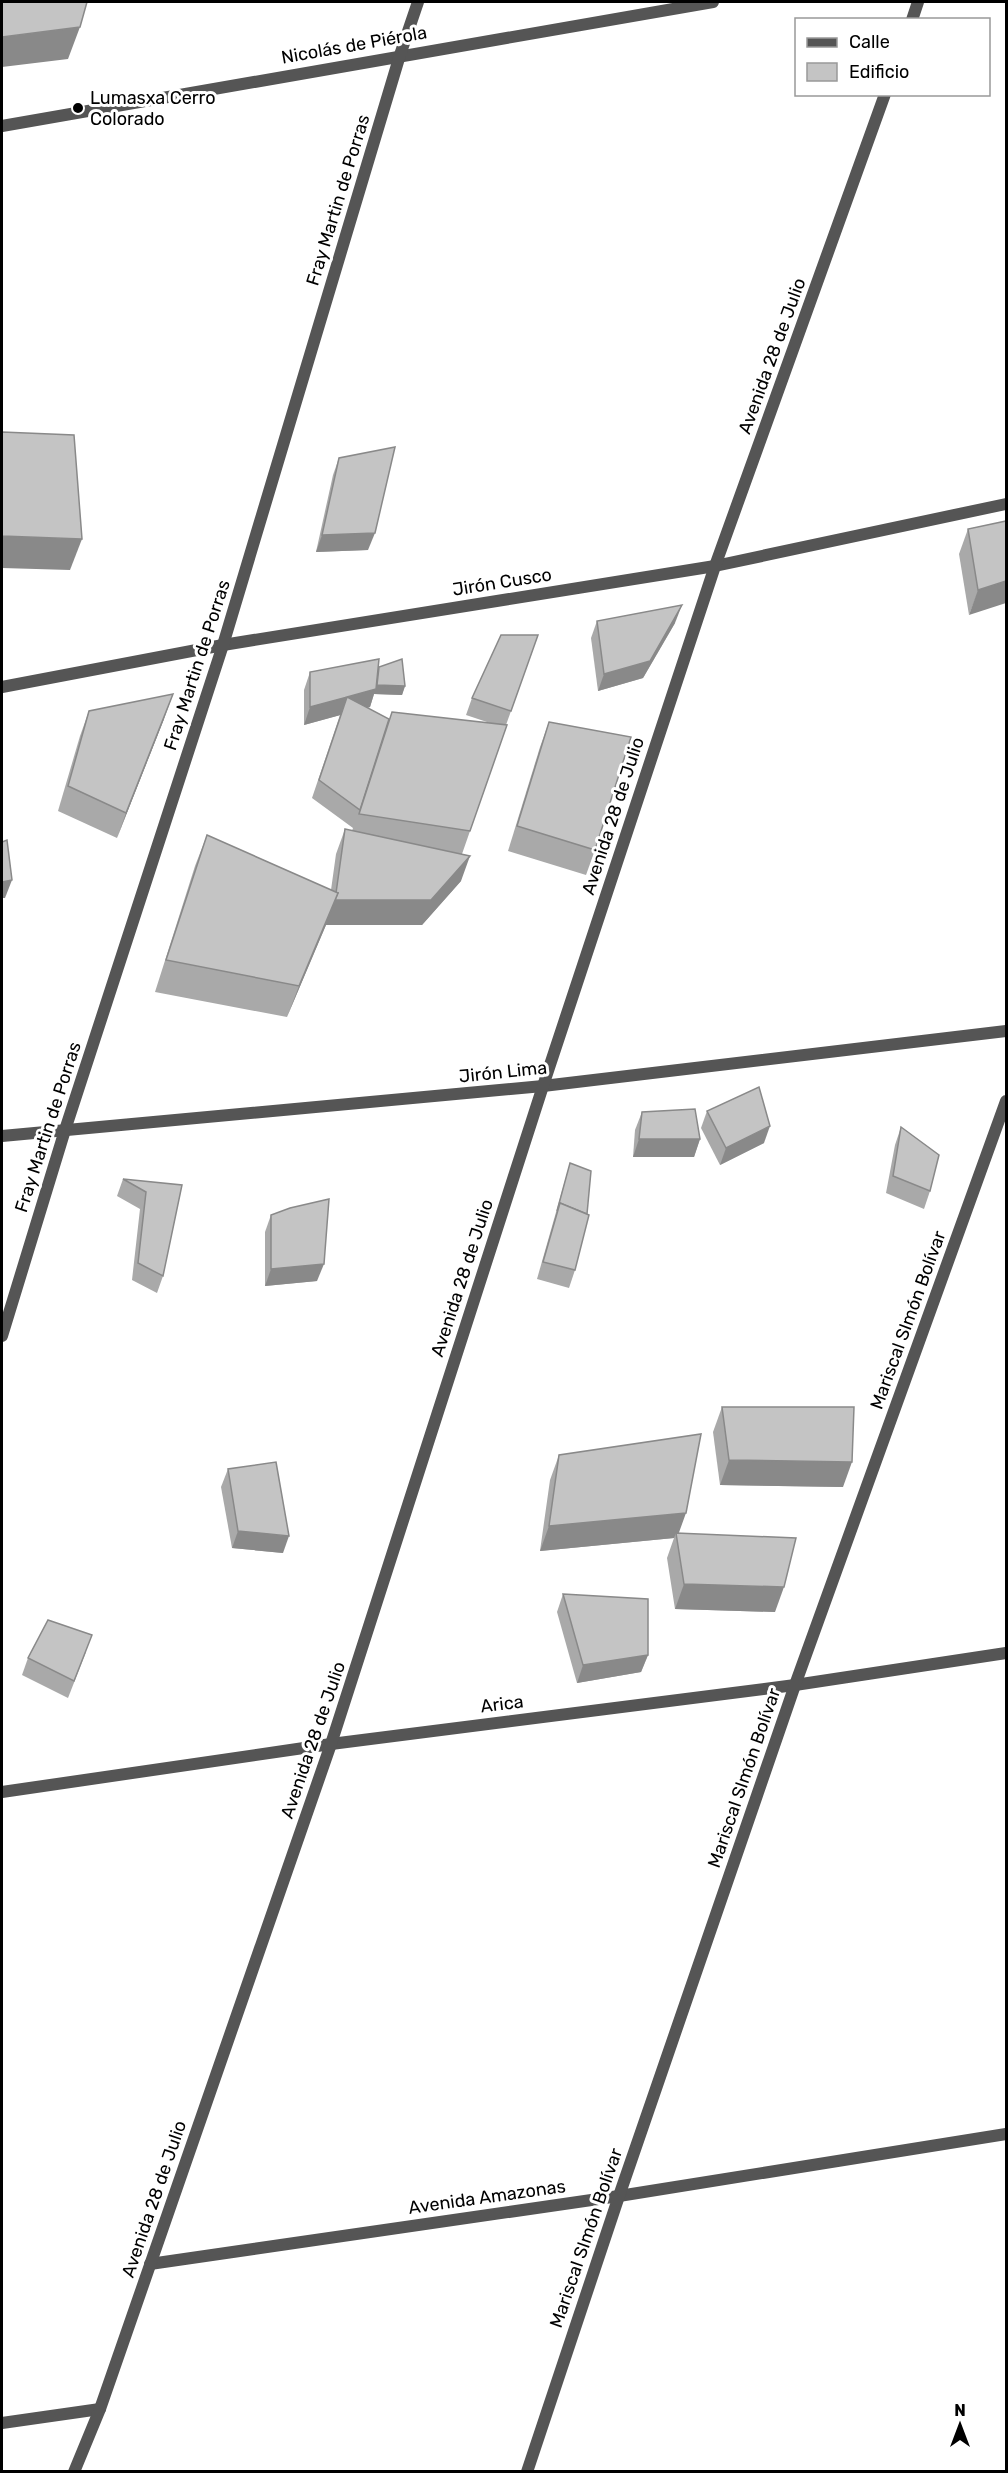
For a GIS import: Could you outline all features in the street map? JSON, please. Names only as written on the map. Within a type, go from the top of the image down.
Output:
[{"type":"street","name":"Fray Martin de Porras","points":[[2,1336],[65,1130],[223,645],[400,55],[418,2]]},
{"type":"street","name":"Nicolás de Piérola","points":[[2,126],[714,2]]},
{"type":"street","points":[[913,18],[918,2]]},
{"type":"street","name":"Avenida 28 de Julio","points":[[74,2472],[100,2409],[332,1744],[543,1086],[715,566],[884,96]]},
{"type":"street","name":"Jirón Cusco","points":[[2,687],[223,645],[715,566],[1006,504]]},
{"type":"street","name":"Jirón Lima","points":[[2,1136],[543,1086],[1006,1031]]},
{"type":"street","name":"Mariscal SImón Bolívar","points":[[527,2472],[619,2196],[795,1685],[1006,1101]]},
{"type":"street","name":"Arica","points":[[2,1792],[332,1744],[795,1685],[1006,1653]]},
{"type":"street","name":"Avenida Amazonas","points":[[150,2264],[619,2196],[1006,2134]]},
{"type":"street","points":[[2,2423],[100,2409]]},
{"type":"building","points":[[2,2],[87,2],[80,27],[2,37]]},
{"type":"building","points":[[2,432],[74,435],[82,539],[2,536]]},
{"type":"building","points":[[395,447],[375,533],[322,535],[339,458]]},
{"type":"building","points":[[1006,521],[1006,581],[978,590],[968,529]]},
{"type":"building","points":[[682,605],[650,661],[604,674],[597,621]]},
{"type":"building","points":[[501,635],[538,635],[511,711],[472,698]]},
{"type":"building","points":[[379,659],[376,689],[310,707],[310,672]]},
{"type":"building","points":[[402,659],[405,686],[377,685],[379,667]]},
{"type":"building","points":[[173,694],[126,813],[68,786],[89,711]]},
{"type":"building","points":[[347,697],[389,719],[360,810],[319,780]]},
{"type":"building","points":[[392,712],[507,725],[470,831],[359,814]]},
{"type":"building","points":[[549,722],[631,737],[595,850],[517,826]]},
{"type":"building","points":[[345,829],[470,856],[431,900],[335,900],[338,893],[336,893]]},
{"type":"building","points":[[207,835],[338,893],[299,986],[166,960]]},
{"type":"building","points":[[7,840],[12,880],[2,882],[2,842]]},
{"type":"building","points":[[759,1087],[770,1126],[726,1148],[707,1111]]},
{"type":"building","points":[[695,1109],[700,1139],[639,1139],[642,1112]]},
{"type":"building","points":[[901,1127],[939,1155],[930,1191],[893,1176]]},
{"type":"building","points":[[570,1163],[591,1171],[587,1214],[560,1203],[557,1211]]},
{"type":"building","points":[[123,1179],[182,1185],[163,1276],[138,1263],[146,1192]]},
{"type":"building","points":[[329,1199],[324,1264],[271,1269],[271,1215]]},
{"type":"building","points":[[560,1203],[589,1215],[575,1270],[543,1262]]},
{"type":"building","points":[[722,1407],[854,1407],[852,1462],[729,1460]]},
{"type":"building","points":[[701,1434],[686,1513],[549,1526],[559,1455]]},
{"type":"building","points":[[276,1462],[289,1536],[238,1531],[228,1469]]},
{"type":"building","points":[[676,1533],[796,1538],[784,1587],[684,1584]]},
{"type":"building","points":[[563,1594],[648,1599],[648,1655],[583,1665]]},
{"type":"building","points":[[48,1620],[92,1635],[74,1681],[28,1658]]},
{"type":"place","name":"Lumasxa Cerro Colorado","points":[[78,108]]}]
